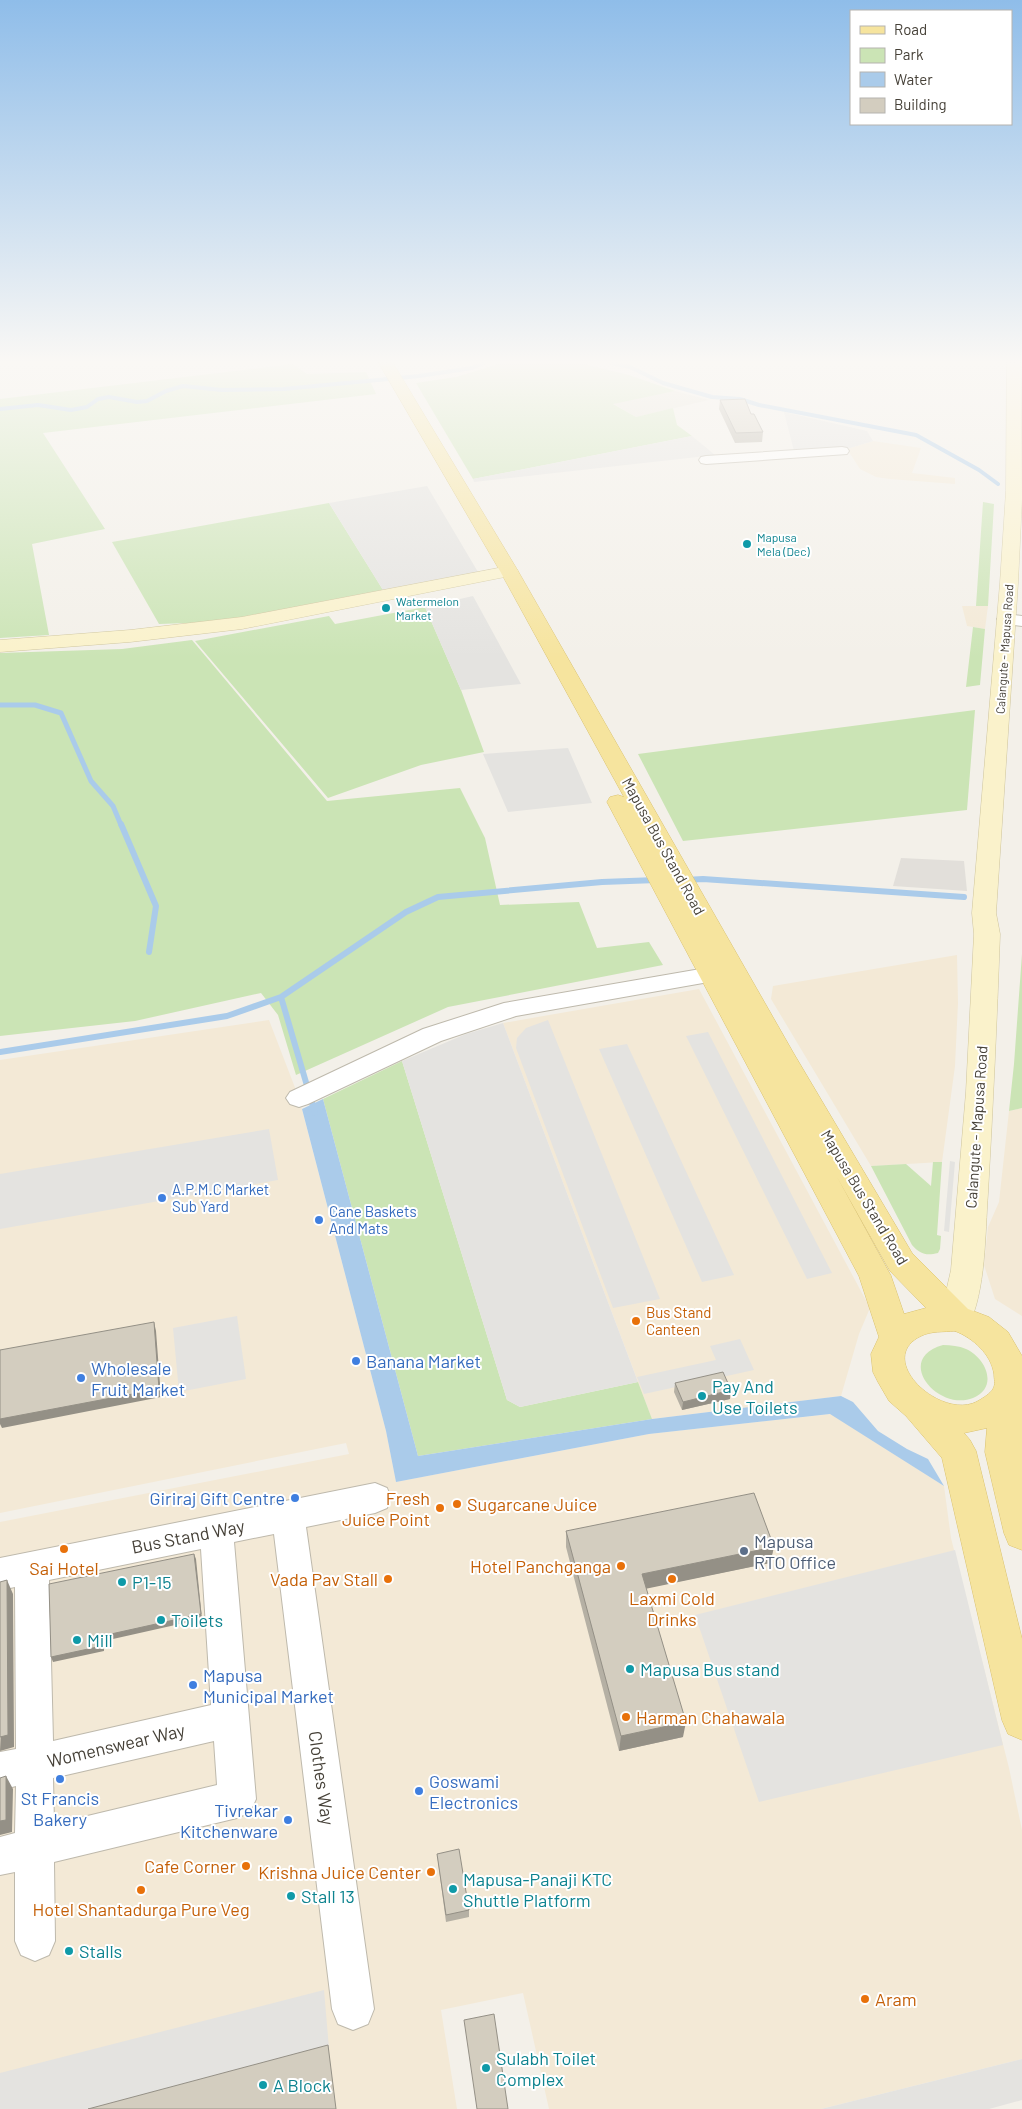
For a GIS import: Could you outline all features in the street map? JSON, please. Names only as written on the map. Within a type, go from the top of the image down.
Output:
[{"type":"main road","name":"Mapusa Bus Stand Road","points":[[432,461],[501,572],[712,976],[875,1276],[895,1337]]},
{"type":"main road","name":"Mapusa Bus Stand Road","points":[[440,461],[501,572],[901,1262],[956,1318]]},
{"type":"main road","name":"Calangute - Mapusa Road","points":[[1014,461],[1016,620]]},
{"type":"main road","name":"Calangute - Mapusa Road","points":[[956,1318],[967,1270],[980,1092],[987,934],[998,916],[1016,620],[1022,563]]},
{"type":"main road","points":[[0,646],[130,636],[242,623],[501,572]]},
{"type":"main road","points":[[1022,1533],[1003,1452],[1006,1399],[1012,1384],[1010,1362],[996,1342],[977,1326],[956,1318],[932,1319],[909,1326],[895,1337],[888,1354],[890,1372],[901,1390],[958,1451],[970,1509],[1022,1720]]},
{"type":"main road","points":[[918,1406],[937,1415],[958,1419],[978,1418],[995,1410],[1006,1399]]},
{"type":"street","points":[[299,1098],[432,1035],[513,1009],[712,976]]},
{"type":"street","name":"Bus Stand Way","points":[[16,1571],[375,1498]]},
{"type":"street","name":"Clothes Way","points":[[288,1517],[353,2010]]},
{"type":"street","points":[[17,1852],[237,1799],[216,1530]]},
{"type":"street","points":[[16,1571],[34,1763],[17,1852],[35,1941]]},
{"type":"street","name":"Womenswear Way","points":[[0,1771],[231,1718]]},
{"type":"shaded area","points":[[563,461],[658,461],[474,482],[473,479]]},
{"type":"shaded area","points":[[855,461],[916,461],[912,473],[955,478],[955,484],[876,477],[860,469]]},
{"type":"shaded area","points":[[427,486],[478,572],[383,590],[329,503]]},
{"type":"shaded area","points":[[473,596],[521,684],[461,690],[425,607]]},
{"type":"shaded area","points":[[962,606],[988,606],[985,629],[967,626]]},
{"type":"shaded area","points":[[568,748],[592,803],[508,812],[483,754]]},
{"type":"shaded area","points":[[901,858],[964,861],[967,891],[893,886]]},
{"type":"shaded area","points":[[957,955],[958,1003],[955,1066],[942,1162],[871,1166],[771,999],[773,986]]},
{"type":"shaded area","points":[[699,989],[870,1308],[859,1334],[841,1396],[652,1419],[503,1023]]},
{"type":"shaded area","points":[[269,1020],[299,1098],[386,1431],[396,1482],[649,1434],[831,1414],[944,1486],[951,1538],[1009,1768],[1022,1830],[1022,2059],[821,2109],[549,2109],[523,1993],[441,2010],[457,2109],[0,2109],[0,1522],[349,1454],[346,1443],[0,1513],[0,1060]]},
{"type":"shaded area","points":[[548,1020],[660,1299],[613,1308],[516,1048],[517,1038],[526,1028]]},
{"type":"shaded area","points":[[503,1023],[638,1382],[520,1407],[507,1400],[402,1061],[466,1034]]},
{"type":"shaded area","points":[[708,1032],[832,1273],[807,1279],[686,1036]]},
{"type":"shaded area","points":[[627,1044],[734,1275],[702,1282],[599,1049]]},
{"type":"shaded area","points":[[1022,1108],[1022,1316],[995,1299],[984,1265],[988,1227],[999,1202],[1009,1111]]},
{"type":"shaded area","points":[[269,1129],[278,1180],[0,1229],[0,1174]]},
{"type":"shaded area","points":[[950,1161],[955,1162],[949,1232],[944,1231]]},
{"type":"shaded area","points":[[237,1316],[246,1379],[179,1392],[173,1328]]},
{"type":"shaded area","points":[[740,1339],[754,1370],[644,1394],[637,1377],[716,1360],[710,1346]]},
{"type":"shaded area","points":[[955,1550],[1003,1745],[759,1802],[695,1615]]},
{"type":"shaded area","points":[[324,1990],[329,2048],[100,2109],[0,2109],[0,2073]]},
{"type":"shaded area","points":[[1022,2059],[1022,2100],[989,2109],[821,2109]]},
{"type":"green space","points":[[0,461],[61,461],[105,529],[32,544],[49,635],[0,638]]},
{"type":"green space","points":[[463,461],[563,461],[473,479]]},
{"type":"green space","points":[[983,502],[994,504],[988,606],[976,606]]},
{"type":"green space","points":[[329,503],[383,590],[217,622],[159,624],[112,542]]},
{"type":"green space","points":[[425,607],[461,690],[484,752],[421,765],[328,798],[195,641],[329,616],[335,624]]},
{"type":"green space","points":[[973,627],[985,629],[980,685],[966,687]]},
{"type":"green space","points":[[192,640],[327,801],[460,788],[485,838],[500,905],[579,902],[597,948],[649,942],[663,965],[448,1007],[296,1075],[278,1015],[261,993],[135,1021],[0,1036],[0,653],[122,649]]},
{"type":"green space","points":[[975,710],[967,810],[683,841],[638,754]]},
{"type":"green space","points":[[1022,954],[1022,1108],[1009,1111],[1014,1064]]},
{"type":"green space","points":[[402,1061],[507,1400],[520,1407],[638,1382],[652,1419],[418,1456],[323,1099]]},
{"type":"green space","points":[[933,1162],[942,1162],[937,1235],[941,1236],[938,1253],[927,1254],[912,1245],[871,1166],[906,1164],[931,1186]]},
{"type":"green space","points":[[943,1345],[963,1348],[973,1353],[979,1359],[987,1373],[986,1387],[981,1393],[973,1398],[960,1400],[947,1398],[935,1391],[926,1382],[921,1372],[922,1361],[928,1352]]},
{"type":"water","points":[[323,1099],[418,1456],[652,1419],[841,1396],[853,1402],[878,1431],[907,1449],[928,1459],[944,1486],[830,1414],[649,1434],[396,1482],[386,1431],[302,1109]]},
{"type":"building","name":"Wholesale Fruit Market","points":[[154,1322],[159,1389],[0,1419],[0,1350]]},
{"type":"building","points":[[723,1372],[731,1390],[683,1402],[675,1383]]},
{"type":"building","name":"Mapusa Bus stand","points":[[754,1493],[774,1547],[642,1574],[686,1722],[621,1736],[566,1531]]},
{"type":"building","points":[[194,1554],[201,1614],[102,1636],[102,1646],[51,1657],[49,1584]]},
{"type":"building","points":[[7,1580],[8,1735],[0,1737],[0,1582]]},
{"type":"building","points":[[6,1776],[6,1820],[0,1821],[0,1778]]},
{"type":"building","name":"Mapusa-Panaji KTC Shuttle Platform","points":[[459,1849],[469,1910],[446,1915],[437,1854]]},
{"type":"building","name":"Sulabh Toilet Complex","points":[[494,2014],[508,2109],[477,2109],[464,2020]]},
{"type":"building","name":"A Block","points":[[328,2045],[336,2109],[88,2109]]},
{"type":"waterway","points":[[964,461],[998,484]]},
{"type":"waterway","points":[[0,705],[35,705],[61,713],[91,781],[113,806],[121,825]]},
{"type":"waterway","points":[[121,824],[156,906],[149,952]]},
{"type":"waterway","points":[[685,880],[703,879],[964,897]]},
{"type":"waterway","points":[[281,997],[406,912],[438,897],[602,882],[657,880]]},
{"type":"waterway","points":[[0,1052],[227,1016],[281,997]]},
{"type":"waterway","points":[[281,997],[315,1113]]},
{"type":"place","name":"Mapusa Mela (Dec)","points":[[747,544]]},
{"type":"place","name":"Watermelon Market","points":[[386,608]]},
{"type":"place","name":"A.P.M.C Market Sub Yard","points":[[162,1198]]},
{"type":"place","name":"Cane Baskets And Mats","points":[[319,1220]]},
{"type":"place","name":"Bus Stand Canteen","points":[[636,1321]]},
{"type":"place","name":"Banana Market","points":[[356,1361]]},
{"type":"place","name":"Wholesale Fruit Market","points":[[81,1378]]},
{"type":"place","name":"Pay And Use Toilets","points":[[702,1396]]},
{"type":"place","name":"Giriraj Gift Centre","points":[[295,1498]]},
{"type":"place","name":"Sugarcane Juice","points":[[457,1504]]},
{"type":"place","name":"Fresh Juice Point","points":[[440,1508]]},
{"type":"place","name":"Sai Hotel","points":[[64,1549]]},
{"type":"place","name":"Mapusa RTO Office","points":[[744,1551]]},
{"type":"place","name":"Hotel Panchganga","points":[[621,1566]]},
{"type":"place","name":"Vada Pav Stall","points":[[388,1579]]},
{"type":"place","name":"Laxmi Cold Drinks","points":[[672,1579]]},
{"type":"place","name":"P1-15","points":[[122,1582]]},
{"type":"place","name":"Toilets","points":[[161,1620]]},
{"type":"place","name":"Mill","points":[[77,1640]]},
{"type":"place","name":"Mapusa Bus stand","points":[[630,1669]]},
{"type":"place","name":"Mapusa Municipal Market","points":[[193,1685]]},
{"type":"place","name":"Harman Chahawala","points":[[626,1717]]},
{"type":"place","name":"St Francis Bakery","points":[[60,1779]]},
{"type":"place","name":"Goswami Electronics","points":[[419,1791]]},
{"type":"place","name":"Tivrekar Kitchenware","points":[[288,1820]]},
{"type":"place","name":"Cafe Corner","points":[[246,1866]]},
{"type":"place","name":"Krishna Juice Center","points":[[431,1872]]},
{"type":"place","name":"Mapusa-Panaji KTC Shuttle Platform","points":[[453,1889]]},
{"type":"place","name":"Hotel Shantadurga Pure Veg","points":[[141,1890]]},
{"type":"place","name":"Stall 13","points":[[291,1896]]},
{"type":"place","name":"Stalls","points":[[69,1951]]},
{"type":"place","name":"Aram","points":[[865,1999]]},
{"type":"place","name":"Sulabh Toilet Complex","points":[[486,2068]]},
{"type":"place","name":"A Block","points":[[263,2085]]}]
